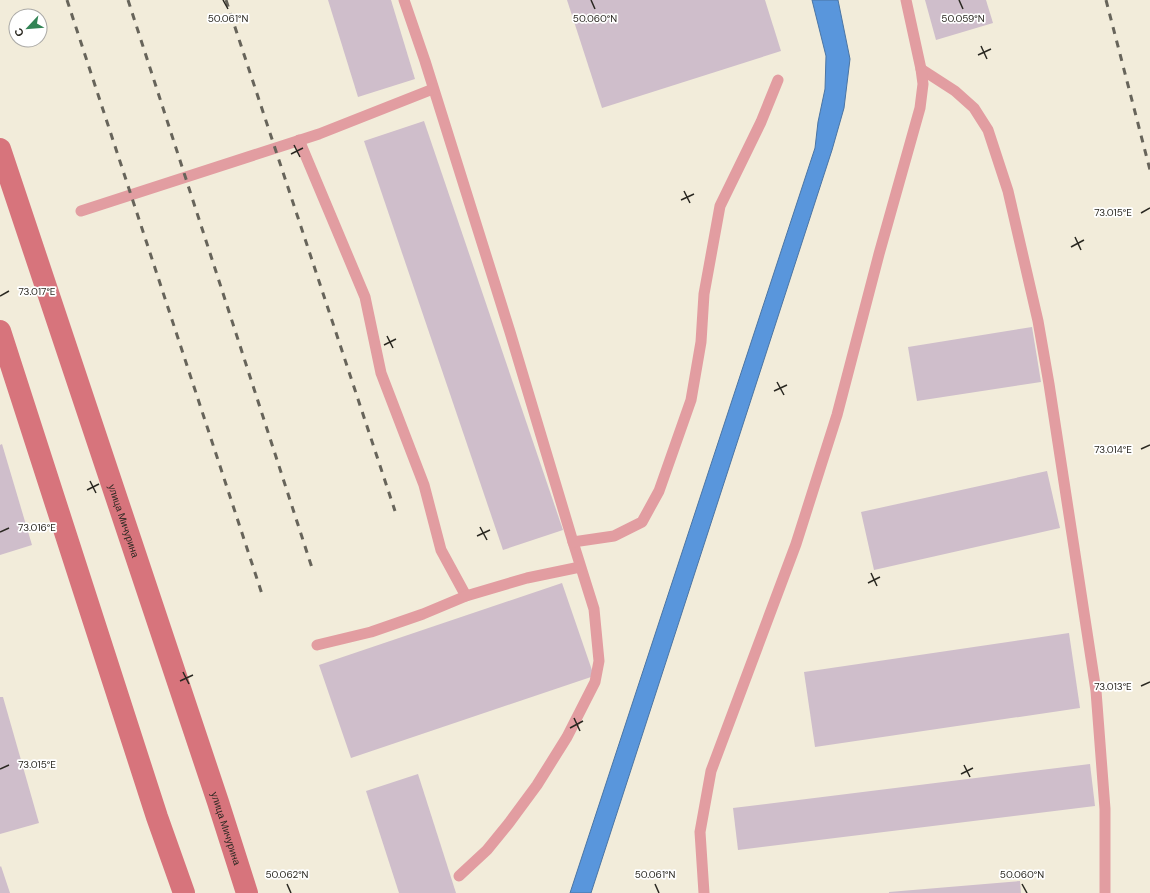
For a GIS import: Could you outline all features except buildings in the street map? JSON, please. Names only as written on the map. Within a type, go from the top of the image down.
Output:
[{"type":"main road","name":"улица Мичурина","points":[[0,149],[216,795],[247,893]]},
{"type":"main road","points":[[0,332],[157,817],[184,893]]},
{"type":"lane","points":[[404,0],[510,332],[572,542],[594,609],[599,661],[595,682],[567,737],[537,785],[509,824],[487,850],[458,876]]},
{"type":"lane","points":[[704,893],[700,832],[712,771],[796,544],[837,416],[878,254],[920,108],[923,84],[921,68],[906,0]]},
{"type":"lane","points":[[921,68],[955,91],[974,108],[988,130],[1008,191],[1038,322],[1096,690],[1105,809],[1105,893]]},
{"type":"lane","points":[[572,542],[614,536],[642,522],[659,491],[691,400],[701,342],[704,294],[720,206],[760,122],[778,80]]},
{"type":"lane","points":[[81,211],[319,134],[433,89]]},
{"type":"lane","points":[[299,140],[365,297],[381,373],[424,485],[441,550],[466,596]]},
{"type":"lane","points":[[317,645],[372,632],[423,614],[466,596],[527,578],[580,567]]},
{"type":"water","points":[[812,0],[838,0],[850,59],[844,108],[832,150],[591,893],[570,893],[815,148],[818,122],[825,89],[826,56]]},
{"type":"railway","points":[[67,0],[262,594]]},
{"type":"railway","points":[[128,0],[313,571]]},
{"type":"railway","points":[[226,0],[395,511]]},
{"type":"railway","points":[[1106,0],[1150,170]]}]
